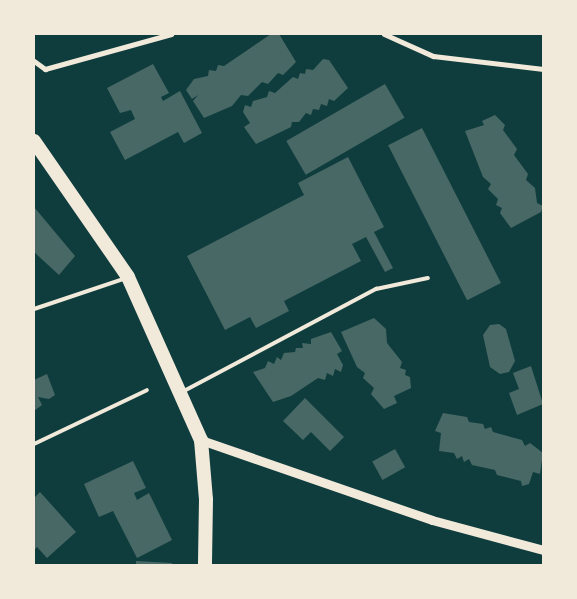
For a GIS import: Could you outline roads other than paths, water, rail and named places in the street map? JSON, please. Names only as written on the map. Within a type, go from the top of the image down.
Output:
[{"type":"highway","points":[[34,141],[128,277],[201,440],[206,499],[205,565]]},
{"type":"street","points":[[34,61],[45,69],[171,34]]},
{"type":"street","points":[[388,35],[433,56],[543,69]]},
{"type":"street","points":[[201,440],[432,520],[543,550]]},
{"type":"lane","points":[[34,309],[128,277]]},
{"type":"lane","points":[[180,394],[376,289],[428,278]]},
{"type":"lane","points":[[34,444],[146,390]]}]
